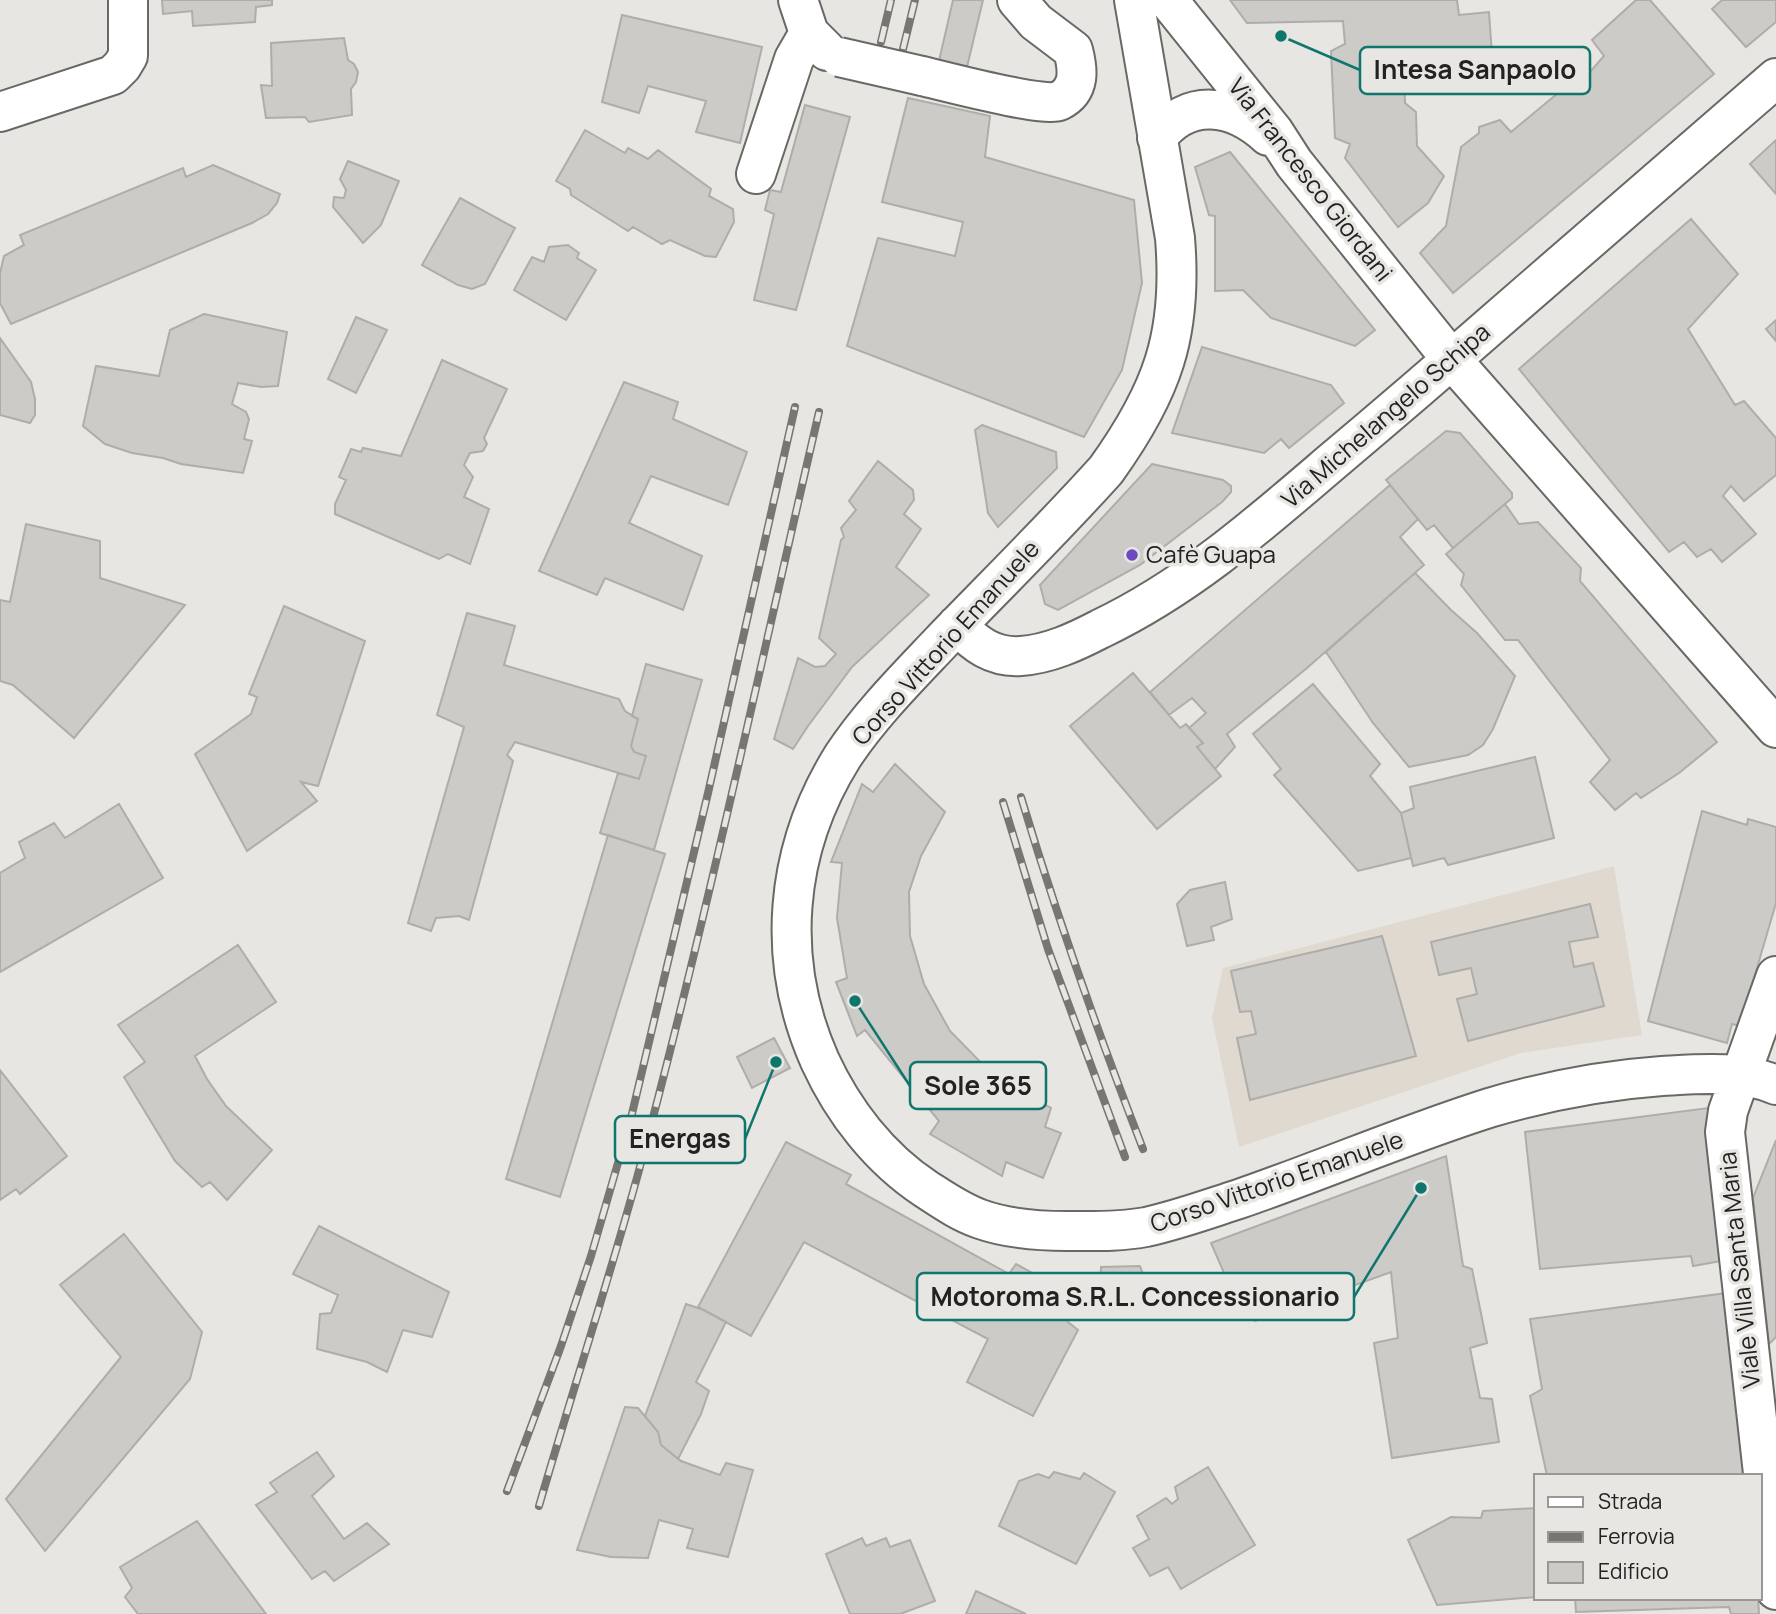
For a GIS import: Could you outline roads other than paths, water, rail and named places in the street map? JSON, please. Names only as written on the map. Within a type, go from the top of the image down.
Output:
[{"type":"street","points":[[0,112],[113,75],[128,56],[128,0]]},
{"type":"street","points":[[804,16],[826,51],[839,57],[1037,101],[1057,102],[1073,91],[1079,72],[1073,50],[1036,22],[1017,0]]},
{"type":"street","name":"Corso Vittorio Emanuele","points":[[1134,0],[1175,238],[1178,281],[1171,341],[1153,396],[1106,470],[877,712],[843,757],[810,824],[802,850],[791,915],[794,982],[804,1020],[838,1097],[882,1153],[914,1181],[954,1207],[981,1219],[1016,1229],[1094,1231],[1142,1228],[1191,1215],[1290,1182],[1492,1107],[1594,1083],[1692,1075],[1759,1081]]},
{"type":"street","name":"Via Francesco Giordani","points":[[1168,0],[1452,360],[1776,728]]},
{"type":"street","points":[[756,174],[794,59],[804,16]]},
{"type":"street","name":"Via Michelangelo Schipa","points":[[957,625],[984,648],[1001,656],[1020,656],[1071,644],[1138,611],[1236,544],[1776,78]]},
{"type":"street","points":[[1157,138],[1180,116],[1200,111],[1221,111],[1236,114],[1255,124],[1294,163]]},
{"type":"street","name":"Viale Villa Santa Maria","points":[[1776,976],[1759,1081],[1728,1111],[1724,1132],[1776,1590]]},
{"type":"railway","points":[[881,42],[891,0]]},
{"type":"railway","points":[[903,49],[915,0]]},
{"type":"railway","points":[[507,1491],[591,1256],[631,1118],[795,407]]},
{"type":"railway","points":[[539,1506],[626,1216],[663,1079],[710,889],[819,412]]},
{"type":"railway","points":[[1021,797],[1079,974],[1143,1149]]},
{"type":"railway","points":[[1003,802],[1048,949],[1125,1157]]},
{"type":"place","name":"Intesa Sanpaolo","points":[[1281,36]]},
{"type":"place","name":"Cafè Guapa","points":[[1132,555]]},
{"type":"place","name":"Sole 365","points":[[855,1001]]},
{"type":"place","name":"Energas","points":[[776,1062]]},
{"type":"place","name":"Motoroma S.R.L. Concessionario","points":[[1421,1188]]}]
